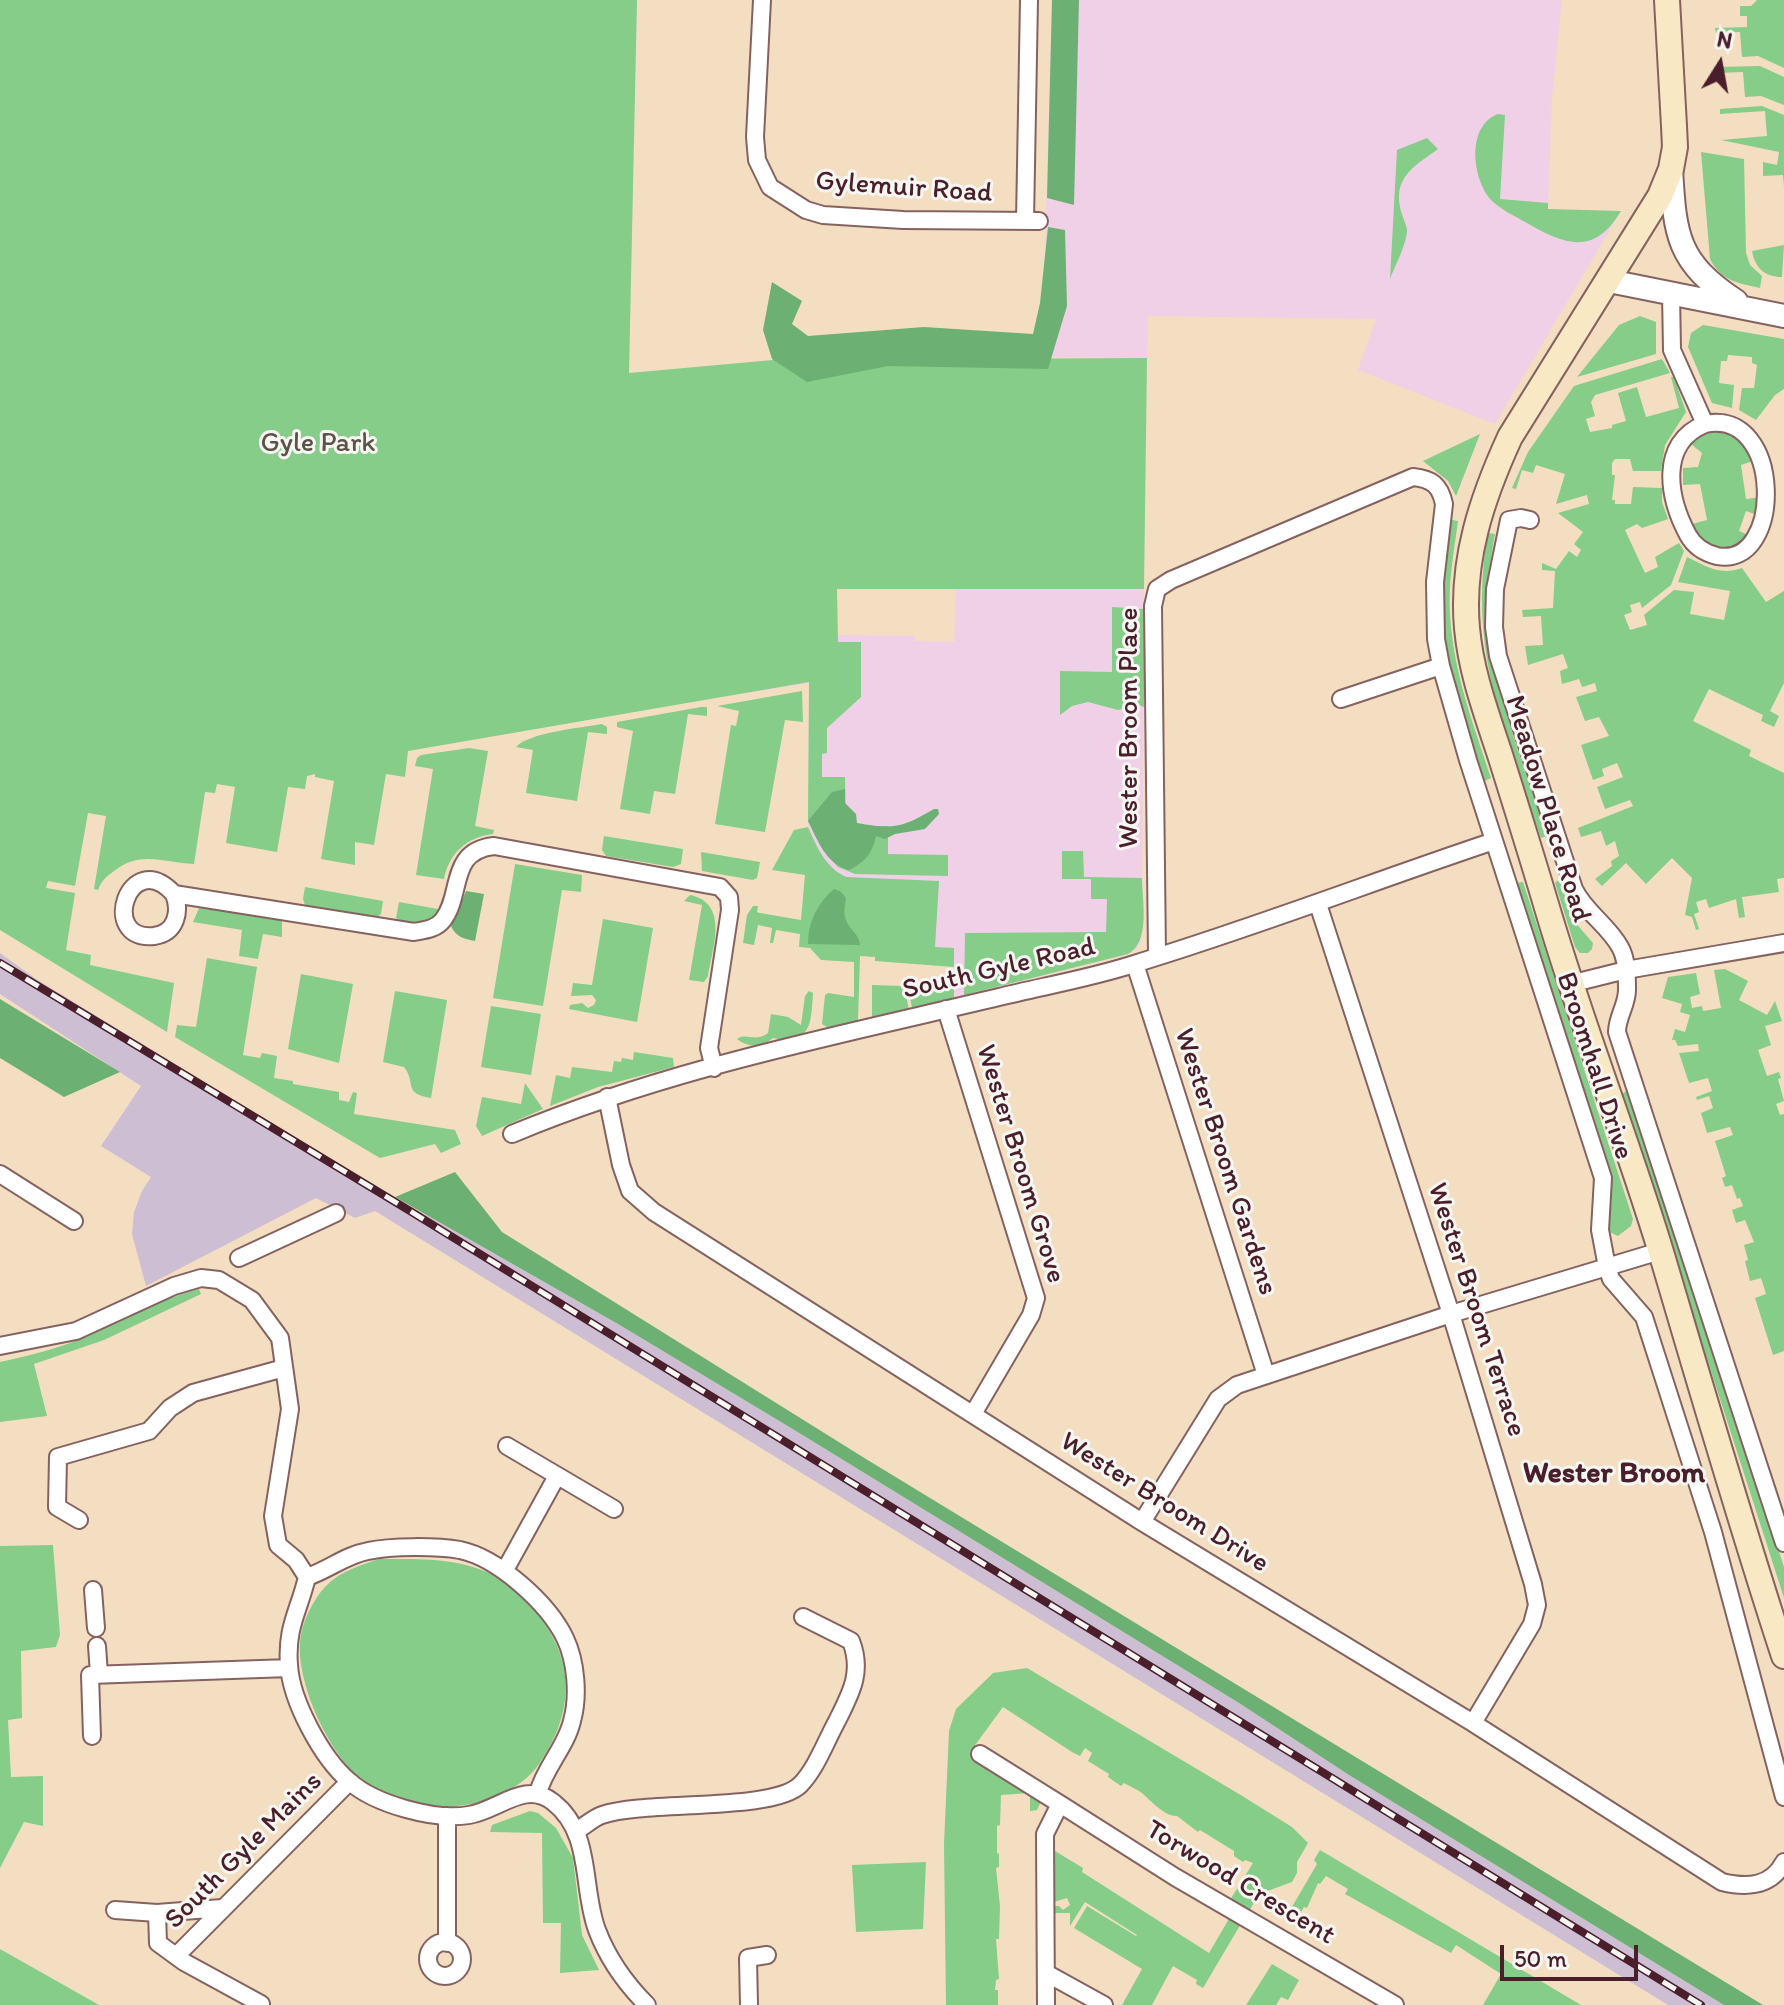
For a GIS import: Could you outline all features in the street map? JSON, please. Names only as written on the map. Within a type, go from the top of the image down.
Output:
[{"type":"main road","name":"Meadow Place Road","points":[[1667,0],[1675,147],[1671,169],[1646,223],[1510,437],[1475,524],[1466,587],[1467,626],[1479,693],[1570,984],[1660,1251],[1784,1656]]},
{"type":"street","name":"Gylemuir Road","points":[[762,0],[755,137],[757,160],[770,187],[806,210],[823,215],[903,220],[1032,221],[1029,0]]},
{"type":"street","points":[[1671,169],[1677,227],[1686,254],[1696,270],[1715,287],[1747,308]]},
{"type":"street","points":[[1609,281],[1784,316]]},
{"type":"street","points":[[1671,293],[1672,350],[1705,424]]},
{"type":"street","points":[[1725,422],[1748,432],[1761,448],[1767,467],[1770,496],[1765,529],[1750,549],[1734,556],[1714,555],[1697,546],[1687,533],[1675,498],[1671,470],[1675,449],[1688,432],[1705,424],[1725,422]]},
{"type":"street","name":"Broomhall Drive","points":[[1413,477],[1425,478],[1435,483],[1441,491],[1444,504],[1435,582],[1436,639],[1441,666],[1603,1178],[1600,1230],[1607,1267],[1611,1279],[1644,1317],[1713,1532],[1784,1797]]},
{"type":"street","name":"Wester Broom Place","points":[[1157,955],[1153,606],[1157,589],[1171,580],[1413,477]]},
{"type":"street","points":[[1530,520],[1509,520],[1503,538],[1495,589],[1494,627],[1498,656],[1574,889],[1579,900],[1620,947],[1626,970]]},
{"type":"street","points":[[1341,699],[1441,666]]},
{"type":"street","name":"South Gyle Road","points":[[512,1134],[607,1097],[850,1031],[1135,964],[1318,904],[1494,841]]},
{"type":"street","points":[[174,894],[423,931],[444,919],[462,866],[471,854],[494,846],[720,887],[729,897],[730,910],[709,1048],[714,1068]]},
{"type":"street","name":"Wester Broom Terrace","points":[[1318,904],[1451,1314],[1537,1605],[1532,1624],[1473,1723]]},
{"type":"street","points":[[1570,984],[1626,970],[1784,943]]},
{"type":"street","name":"Wester Broom Gardens","points":[[1135,964],[1266,1375]]},
{"type":"street","name":"Broomhall Drive","points":[[1626,970],[1627,995],[1619,1015],[1617,1032],[1784,1543]]},
{"type":"street","name":"Wester Broom Grove","points":[[946,1009],[1036,1298],[1031,1315],[973,1414]]},
{"type":"street","name":"Wester Broom Drive","points":[[607,1097],[621,1165],[630,1191],[654,1212],[1142,1522],[1473,1723],[1722,1882],[1742,1887],[1762,1883],[1779,1871],[1784,1862]]},
{"type":"street","points":[[0,1174],[74,1221]]},
{"type":"street","points":[[239,1258],[336,1213]]},
{"type":"street","points":[[1142,1522],[1218,1399],[1237,1385],[1451,1314],[1660,1251]]},
{"type":"street","points":[[0,1346],[76,1331],[174,1286],[201,1278],[219,1280],[252,1300],[280,1338],[290,1409],[273,1516],[278,1545],[296,1560],[307,1577]]},
{"type":"street","points":[[79,1520],[57,1507],[58,1457],[149,1431],[170,1408],[193,1393],[284,1368]]},
{"type":"street","points":[[507,1446],[614,1509]]},
{"type":"street","points":[[505,1570],[557,1476]]},
{"type":"street","points":[[538,1793],[573,1720],[576,1679],[566,1639],[551,1616],[505,1570],[461,1550],[369,1550],[307,1577],[288,1631],[289,1668],[302,1709],[320,1745],[349,1782],[381,1801],[447,1816],[470,1815],[520,1794],[538,1793],[555,1803],[576,1831],[584,1854],[589,1897],[597,1929],[611,1960],[647,2005]]},
{"type":"street","points":[[93,1590],[96,1628]]},
{"type":"street","points":[[576,1831],[600,1816],[629,1810],[769,1799],[800,1785],[855,1687],[858,1670],[851,1641],[803,1617]]},
{"type":"street","points":[[97,1646],[99,1674]]},
{"type":"street","points":[[92,1736],[90,1675],[289,1668]]},
{"type":"street","name":"Torwood Crescent","points":[[980,1754],[1175,1877],[1392,2004]]},
{"type":"street","name":"South Gyle Mains","points":[[176,1956],[349,1782]]},
{"type":"street","points":[[1046,2005],[1045,1834],[1060,1804]]},
{"type":"street","points":[[447,1816],[447,1943]]},
{"type":"street","points":[[157,1913],[222,1908]]},
{"type":"street","name":"South Gyle Mains","points":[[115,1910],[157,1913],[158,1943],[261,2004]]},
{"type":"street","points":[[749,2005],[748,1958],[767,1955]]},
{"type":"street","points":[[1046,1973],[1104,2005]]},
{"type":"shaded area","points":[[1052,0],[1562,0],[1552,97],[1548,209],[1621,211],[1495,424],[1358,370],[1376,319],[1148,316],[1147,358],[1042,357]]},
{"type":"shaded area","points":[[837,588],[838,635],[915,636],[915,641],[954,642],[956,588],[1144,589],[1142,934],[1136,949],[1128,954],[954,998],[954,948],[808,944],[809,683],[741,694]]},
{"type":"shaded area","points":[[0,953],[36,979],[354,1174],[618,1324],[796,1431],[1724,2005],[1668,2005],[375,1211],[355,1218],[316,1198],[146,1286],[132,1234],[134,1212],[151,1177],[101,1146],[141,1086],[0,994]]},
{"type":"green space","name":"Gyle Park","points":[[0,0],[637,0],[629,373],[773,360],[1147,358],[1144,589],[837,589],[838,642],[861,642],[861,697],[827,728],[827,753],[822,754],[822,777],[845,777],[846,826],[888,826],[888,854],[948,855],[948,876],[855,874],[838,867],[823,850],[808,821],[809,682],[408,751],[405,777],[386,774],[374,845],[355,842],[355,865],[321,859],[334,781],[315,777],[315,774],[307,776],[305,789],[288,787],[277,852],[226,843],[235,787],[217,784],[215,793],[205,792],[194,864],[153,859],[134,861],[109,875],[98,890],[94,889],[106,816],[88,813],[75,886],[48,881],[46,888],[75,893],[66,950],[91,955],[90,965],[174,983],[167,1032],[0,930]]},
{"type":"green space","points":[[1052,0],[1079,0],[1074,205],[1047,198]]},
{"type":"green space","points":[[1757,0],[1784,0],[1784,68],[1758,56],[1742,57],[1740,32],[1716,33],[1715,28],[1747,27],[1747,16],[1740,16],[1740,6],[1751,6]]},
{"type":"green space","points":[[1760,66],[1784,77],[1784,105],[1761,96],[1745,97],[1743,72],[1718,73],[1717,67]]},
{"type":"green space","points":[[1762,106],[1784,115],[1784,187],[1783,175],[1763,176],[1763,162],[1777,165],[1779,152],[1721,140],[1767,136],[1765,111],[1720,114],[1720,109]]},
{"type":"green space","points":[[1498,114],[1505,115],[1500,199],[1548,203],[1548,209],[1621,211],[1601,235],[1579,242],[1554,237],[1508,213],[1491,200],[1480,179],[1475,153],[1481,129]]},
{"type":"green space","points":[[1427,138],[1438,149],[1408,172],[1400,187],[1400,207],[1407,231],[1390,279],[1397,150]]},
{"type":"green space","points":[[1701,152],[1744,159],[1746,253],[1750,265],[1762,276],[1760,288],[1725,277],[1710,259]]},
{"type":"green space","points":[[1048,227],[1065,230],[1067,306],[1048,369],[888,366],[807,382],[772,359],[763,330],[772,282],[802,301],[792,324],[808,336],[924,327],[1033,334],[1040,303]]},
{"type":"green space","points":[[1784,245],[1782,277],[1762,270],[1752,251]]},
{"type":"green space","points":[[1640,316],[1656,322],[1656,354],[1577,377],[1619,325]]},
{"type":"green space","points":[[1703,325],[1784,339],[1784,389],[1775,395],[1756,420],[1739,410],[1742,388],[1754,388],[1757,365],[1752,363],[1752,357],[1728,355],[1727,361],[1721,361],[1719,383],[1734,385],[1732,408],[1712,403],[1688,347],[1691,333]]},
{"type":"green space","points":[[1662,359],[1670,373],[1595,395],[1591,402],[1595,416],[1586,419],[1590,432],[1612,428],[1612,425],[1626,421],[1618,393],[1637,387],[1646,417],[1679,408],[1671,377],[1674,377],[1686,412],[1665,445],[1661,471],[1633,471],[1630,459],[1615,459],[1612,463],[1612,475],[1615,475],[1612,500],[1615,504],[1631,504],[1633,487],[1662,488],[1662,502],[1668,519],[1642,528],[1637,524],[1625,530],[1645,573],[1658,567],[1655,557],[1679,543],[1684,551],[1671,585],[1642,608],[1640,602],[1630,605],[1632,612],[1624,615],[1630,630],[1647,625],[1644,615],[1674,590],[1694,592],[1690,614],[1724,620],[1730,591],[1678,582],[1687,557],[1720,570],[1742,568],[1766,602],[1784,591],[1784,683],[1770,711],[1779,716],[1774,727],[1761,721],[1763,715],[1709,689],[1693,721],[1751,750],[1749,756],[1784,773],[1784,878],[1777,879],[1779,892],[1742,897],[1745,917],[1739,918],[1736,899],[1709,908],[1706,899],[1696,902],[1699,912],[1694,914],[1699,929],[1696,930],[1692,917],[1685,915],[1692,878],[1672,858],[1646,884],[1626,863],[1602,886],[1595,879],[1619,856],[1615,841],[1606,846],[1601,831],[1581,837],[1578,828],[1633,806],[1630,800],[1605,809],[1597,787],[1623,777],[1617,763],[1602,769],[1604,776],[1593,780],[1581,745],[1609,736],[1599,717],[1585,721],[1576,697],[1597,691],[1595,683],[1582,687],[1579,679],[1562,684],[1560,671],[1568,668],[1563,654],[1528,665],[1525,646],[1543,645],[1541,616],[1523,617],[1522,610],[1553,608],[1555,571],[1542,570],[1542,563],[1556,569],[1569,551],[1577,557],[1581,550],[1574,544],[1583,532],[1558,513],[1589,504],[1587,495],[1556,504],[1565,474],[1536,465],[1533,473],[1522,470],[1516,489],[1512,488],[1528,452],[1574,386]]},
{"type":"green space","points":[[1705,430],[1736,433],[1756,460],[1741,465],[1746,499],[1762,497],[1760,516],[1746,511],[1739,531],[1751,536],[1743,543],[1726,548],[1710,544],[1697,533],[1692,524],[1707,520],[1700,484],[1683,485],[1683,468],[1698,467],[1702,453],[1691,444]]},
{"type":"green space","points":[[1480,434],[1456,496],[1448,481],[1423,461]]},
{"type":"green space","points":[[1447,519],[1458,521],[1450,591],[1452,635],[1465,697],[1491,778],[1483,782],[1450,676],[1442,618]]},
{"type":"green space","points":[[1488,533],[1495,534],[1489,614],[1493,652],[1510,724],[1547,836],[1541,838],[1503,725],[1486,652],[1482,615]]},
{"type":"green space","points":[[1112,607],[1144,609],[1144,707],[1139,705],[1118,710],[1088,702],[1072,706],[1060,715],[1060,671],[1112,672]]},
{"type":"green space","points":[[802,691],[803,722],[785,720],[765,832],[715,824],[731,725],[736,726],[739,711],[717,706]]},
{"type":"green space","points":[[707,707],[707,716],[688,714],[675,794],[654,791],[650,814],[620,809],[633,731],[617,727],[617,722]]},
{"type":"green space","points":[[602,724],[607,727],[607,734],[588,732],[577,801],[526,793],[533,750],[516,747],[544,734]]},
{"type":"green space","points":[[469,748],[488,751],[475,826],[494,830],[493,834],[475,839],[461,848],[450,861],[444,879],[416,875],[433,769],[415,766],[417,758]]},
{"type":"green space","points":[[845,789],[845,803],[856,814],[857,823],[889,826],[914,820],[934,809],[938,809],[939,814],[925,829],[895,834],[885,839],[876,836],[867,857],[849,870],[834,863],[819,844],[808,821],[832,792]]},
{"type":"green space","points":[[808,827],[827,862],[846,877],[939,881],[935,947],[954,948],[954,967],[875,961],[875,957],[860,956],[858,1021],[830,1029],[822,1024],[825,995],[854,997],[854,962],[821,960],[810,948],[799,947],[800,934],[776,930],[773,943],[770,943],[772,928],[758,925],[754,945],[743,943],[747,915],[753,906],[758,906],[757,912],[760,913],[801,920],[805,875],[772,870],[794,830]]},
{"type":"green space","points":[[604,836],[683,849],[681,864],[673,867],[606,856],[602,850]]},
{"type":"green space","points":[[1062,851],[1083,851],[1084,877],[1142,878],[1143,930],[1135,948],[1128,954],[964,995],[965,933],[1106,932],[1107,899],[1091,899],[1091,879],[1062,879]]},
{"type":"green space","points":[[701,852],[760,862],[757,878],[753,880],[702,871]]},
{"type":"green space","points":[[515,864],[582,875],[581,892],[562,890],[543,1006],[493,998]]},
{"type":"green space","points":[[1562,881],[1574,921],[1593,943],[1588,953],[1580,953],[1575,947],[1555,883]]},
{"type":"green space","points":[[1523,882],[1633,1219],[1631,1226],[1618,1236],[1607,1231],[1611,1190],[1607,1170],[1517,883]]},
{"type":"green space","points":[[305,887],[383,901],[381,914],[376,918],[305,905]]},
{"type":"green space","points":[[834,889],[846,898],[845,917],[860,945],[808,944],[815,914]]},
{"type":"green space","points":[[466,891],[484,894],[475,941],[461,937],[451,926]]},
{"type":"green space","points":[[690,895],[710,907],[716,928],[708,976],[704,982],[689,980],[702,905],[684,901]]},
{"type":"green space","points":[[399,902],[438,909],[437,916],[422,923],[405,923],[396,918]]},
{"type":"green space","points":[[200,906],[282,919],[282,937],[263,934],[258,959],[239,956],[242,930],[193,922]]},
{"type":"green space","points":[[603,919],[653,928],[637,1022],[569,1009],[570,1005],[582,1003],[588,1008],[596,1000],[592,995],[571,996],[573,983],[592,985]]},
{"type":"green space","points":[[207,958],[257,967],[243,1055],[260,1058],[262,1053],[277,1056],[274,1078],[339,1092],[339,1100],[349,1102],[353,1092],[357,1093],[354,1114],[455,1130],[461,1144],[441,1153],[435,1144],[380,1158],[175,1037],[177,1025],[196,1027]]},
{"type":"green space","points":[[1725,969],[1748,981],[1739,1000],[1767,1015],[1775,1001],[1782,1021],[1765,1026],[1771,1045],[1758,1050],[1767,1076],[1779,1072],[1784,1101],[1776,1104],[1780,1115],[1784,1114],[1784,1351],[1773,1355],[1755,1298],[1766,1294],[1761,1278],[1750,1281],[1745,1261],[1748,1260],[1744,1245],[1754,1242],[1745,1220],[1736,1223],[1732,1210],[1743,1206],[1732,1185],[1725,1187],[1722,1178],[1726,1176],[1715,1141],[1733,1135],[1730,1127],[1707,1133],[1701,1113],[1713,1108],[1709,1096],[1697,1100],[1696,1097],[1712,1091],[1708,1078],[1689,1083],[1679,1053],[1699,1051],[1698,1044],[1678,1046],[1672,1040],[1675,1029],[1685,1032],[1690,1015],[1680,1012],[1682,1004],[1662,998],[1668,977],[1696,973],[1700,994],[1690,997],[1692,1008],[1702,1006],[1703,1011],[1721,1008],[1714,970]]},
{"type":"green space","points":[[301,974],[353,984],[339,1063],[288,1049]]},
{"type":"green space","points":[[872,985],[904,986],[909,1010],[872,1019]]},
{"type":"green space","points":[[954,986],[954,998],[912,1008],[908,987]]},
{"type":"green space","points":[[395,991],[447,1000],[431,1098],[413,1090],[404,1067],[383,1062]]},
{"type":"green space","points":[[809,991],[813,993],[810,1022],[802,1035],[786,1040],[773,1038],[755,1046],[737,1039],[768,1033],[771,1014],[788,1017],[801,1025],[805,996]]},
{"type":"green space","points":[[0,999],[120,1072],[64,1097],[0,1058]]},
{"type":"green space","points":[[491,1006],[541,1014],[531,1075],[481,1067]]},
{"type":"green space","points":[[634,1052],[673,1058],[674,1067],[598,1087],[550,1106],[556,1075],[570,1078],[572,1067],[612,1072],[614,1061],[621,1062],[622,1058],[633,1060]]},
{"type":"green space","points":[[525,1083],[543,1109],[482,1136],[476,1126],[482,1097],[521,1104]]},
{"type":"green space","points":[[1629,1089],[1784,1567],[1784,1598],[1622,1094]]},
{"type":"green space","points":[[455,1172],[502,1232],[866,1459],[1763,2005],[1724,2005],[796,1431],[618,1324],[395,1197]]},
{"type":"green space","points":[[199,1289],[201,1294],[104,1340],[34,1364],[47,1416],[0,1422],[0,1362],[69,1344],[168,1299]]},
{"type":"green space","points":[[53,1545],[60,1635],[56,1647],[21,1651],[22,1718],[8,1720],[11,1777],[43,1776],[43,1826],[24,1822],[0,1868],[0,1546]]},
{"type":"green space","points":[[379,1559],[440,1560],[483,1570],[509,1586],[538,1615],[552,1635],[561,1655],[565,1676],[561,1720],[539,1764],[513,1788],[464,1805],[416,1803],[372,1786],[359,1777],[335,1750],[307,1691],[302,1671],[301,1635],[310,1609],[331,1581]]},
{"type":"green space","points":[[1027,1668],[1292,1827],[1308,1843],[1297,1862],[1297,1873],[1292,1882],[1259,1894],[1248,1913],[1230,1900],[1253,1863],[1243,1862],[1234,1856],[1234,1851],[1200,1830],[1198,1832],[1177,1816],[1163,1811],[1138,1790],[1124,1783],[1121,1786],[1088,1761],[1092,1753],[1085,1748],[1080,1756],[1072,1752],[1003,1707],[970,1752],[1043,1797],[1037,1810],[1030,1811],[1030,1793],[1001,1795],[1000,1825],[997,1826],[999,1867],[996,1868],[1000,1906],[999,1939],[996,1939],[999,1979],[996,1980],[995,1990],[998,1990],[998,2005],[946,2005],[944,1844],[949,1731],[956,1709],[993,1673]]},
{"type":"green space","points":[[530,1811],[538,1813],[556,1828],[573,1858],[582,1935],[599,1970],[560,1973],[561,1923],[543,1923],[542,1833],[490,1832],[492,1825]]},
{"type":"green space","points":[[1320,1850],[1581,2005],[1483,2005],[1501,1974],[1456,1945],[1451,1953],[1345,1894],[1348,1889],[1326,1876],[1318,1883],[1307,1908],[1304,1907],[1298,1917],[1289,1912],[1317,1864],[1314,1860]]},
{"type":"green space","points":[[1055,1851],[1083,1868],[1082,1872],[1209,1953],[1230,1917],[1242,1922],[1203,1988],[1196,1984],[1197,1980],[1173,1966],[1152,2005],[1122,2005],[1142,1969],[1074,1928],[1087,1906],[1137,1935],[1085,1902],[1070,1926],[1070,1913],[1054,1913],[1055,1906],[1063,1910],[1070,1905],[1067,1898],[1054,1902]]},
{"type":"green space","points":[[926,1862],[923,1929],[856,1932],[852,1865]]},
{"type":"green space","points":[[0,1949],[99,2005],[0,2005]]},
{"type":"green space","points":[[1272,1964],[1299,1980],[1288,2000],[1281,1997],[1276,2005],[1246,2005]]},
{"type":"railway","points":[[0,963],[410,1211],[1701,2005]]},
{"type":"district","name":"Wester Broom","points":[[1614,1474]]}]
